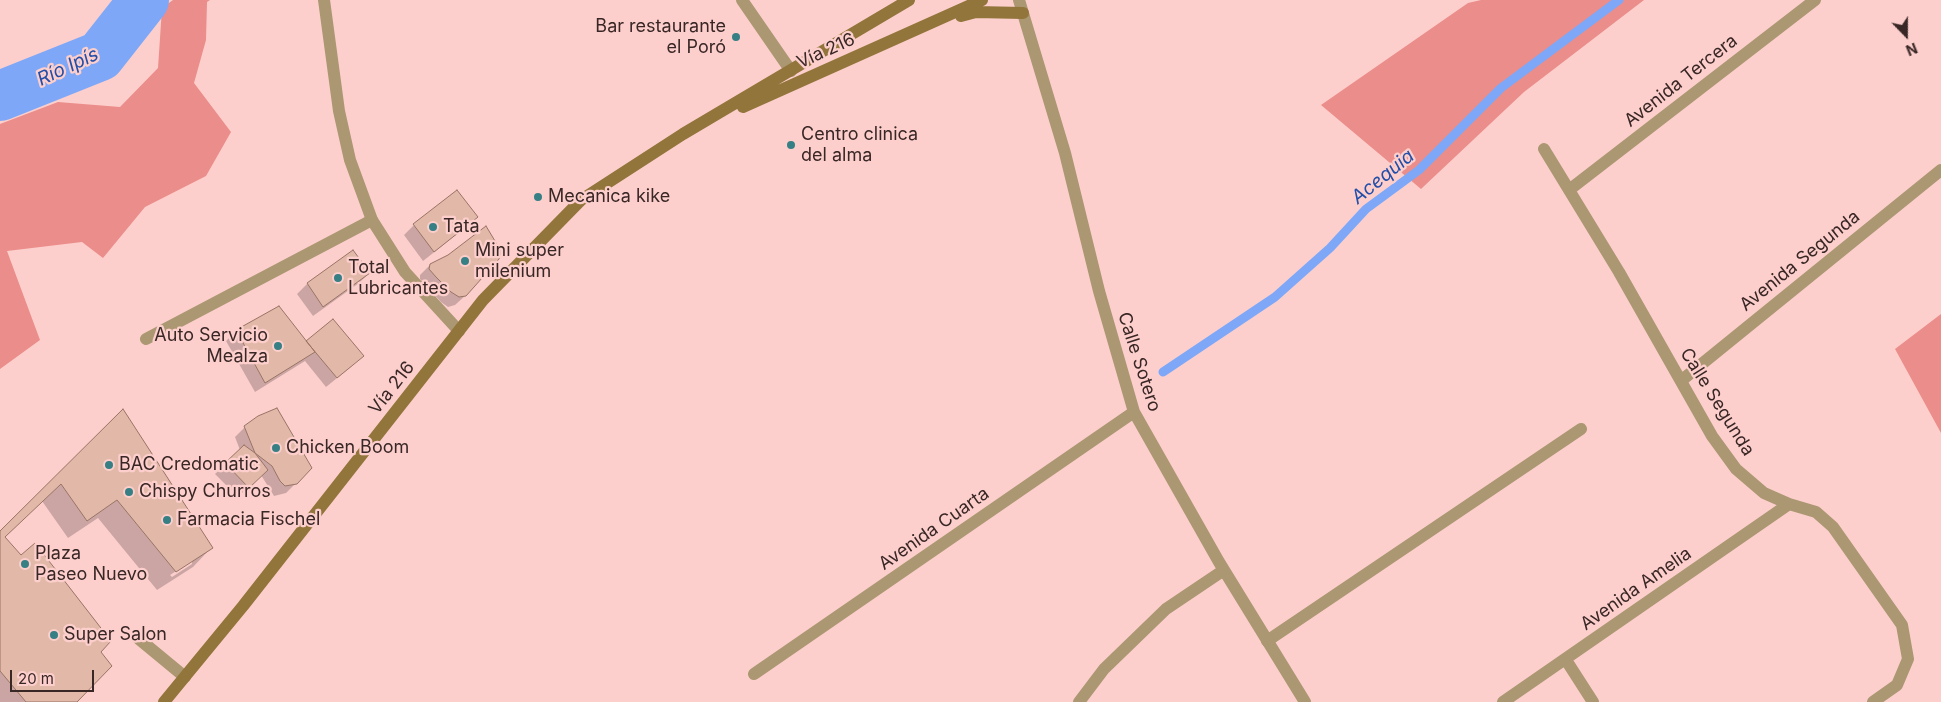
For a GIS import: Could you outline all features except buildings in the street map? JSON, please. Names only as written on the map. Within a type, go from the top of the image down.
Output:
[{"type":"main road","name":"Vía 216","points":[[164,702],[243,606],[483,300],[581,200],[683,134],[909,0]]},
{"type":"main road","name":"Vía 216","points":[[683,134],[982,0]]},
{"type":"main road","points":[[937,21],[976,12],[1023,13]]},
{"type":"street","points":[[324,0],[339,111],[350,160],[372,220],[405,272],[459,331]]},
{"type":"street","points":[[742,0],[791,71]]},
{"type":"street","name":"Calle Sotero","points":[[1019,0],[1065,153],[1099,291],[1134,412],[1224,570],[1305,702]]},
{"type":"street","name":"Avenida Tercera","points":[[1569,190],[1815,0]]},
{"type":"street","name":"Calle Segunda","points":[[1544,149],[1682,380],[1712,436],[1736,469],[1764,493],[1789,504],[1816,512],[1833,527],[1902,625],[1908,659],[1897,686],[1873,702]]},
{"type":"street","name":"Avenida Segunda","points":[[1682,380],[1941,170]]},
{"type":"street","points":[[146,339],[372,220]]},
{"type":"street","name":"Avenida Cuarta","points":[[754,674],[1134,412]]},
{"type":"street","points":[[1268,641],[1581,429]]},
{"type":"street","name":"Avenida Amelia","points":[[1503,702],[1789,504]]},
{"type":"street","points":[[1079,702],[1104,669],[1166,609],[1224,570]]},
{"type":"street","points":[[139,638],[184,677]]},
{"type":"street","points":[[1566,660],[1593,702]]},
{"type":"shaded area","points":[[173,0],[210,0],[207,2],[206,40],[194,83],[231,132],[206,176],[145,207],[103,258],[82,242],[7,251],[40,340],[0,369],[0,124],[58,102],[120,107],[158,68],[162,8]]},
{"type":"shaded area","points":[[1481,0],[1644,0],[1524,92],[1421,189],[1321,105],[1468,3]]},
{"type":"shaded area","points":[[1941,314],[1941,433],[1895,349]]},
{"type":"waterway","name":"Río Ipís","points":[[0,96],[100,56],[144,0]]},
{"type":"waterway","name":"Acequia","points":[[1163,372],[1275,297],[1330,248],[1366,209],[1419,170],[1501,88],[1619,0]]},
{"type":"place","name":"Bar restaurante el Poró","points":[[736,37]]},
{"type":"place","name":"Centro clinica del alma","points":[[791,145]]},
{"type":"place","name":"Mecanica kike","points":[[538,197]]},
{"type":"place","name":"Tata","points":[[433,227]]},
{"type":"place","name":"Mini super milenium","points":[[465,261]]},
{"type":"place","name":"Total Lubricantes","points":[[338,278]]},
{"type":"place","name":"Auto Servicio Mealza","points":[[278,346]]},
{"type":"place","name":"Chicken Boom","points":[[276,448]]},
{"type":"place","name":"BAC Credomatic","points":[[109,465]]},
{"type":"place","name":"Chispy Churros","points":[[129,492]]},
{"type":"place","name":"Farmacia Fischel","points":[[167,520]]},
{"type":"place","name":"Plaza Paseo Nuevo","points":[[25,564]]},
{"type":"place","name":"Super Salon","points":[[54,635]]}]
